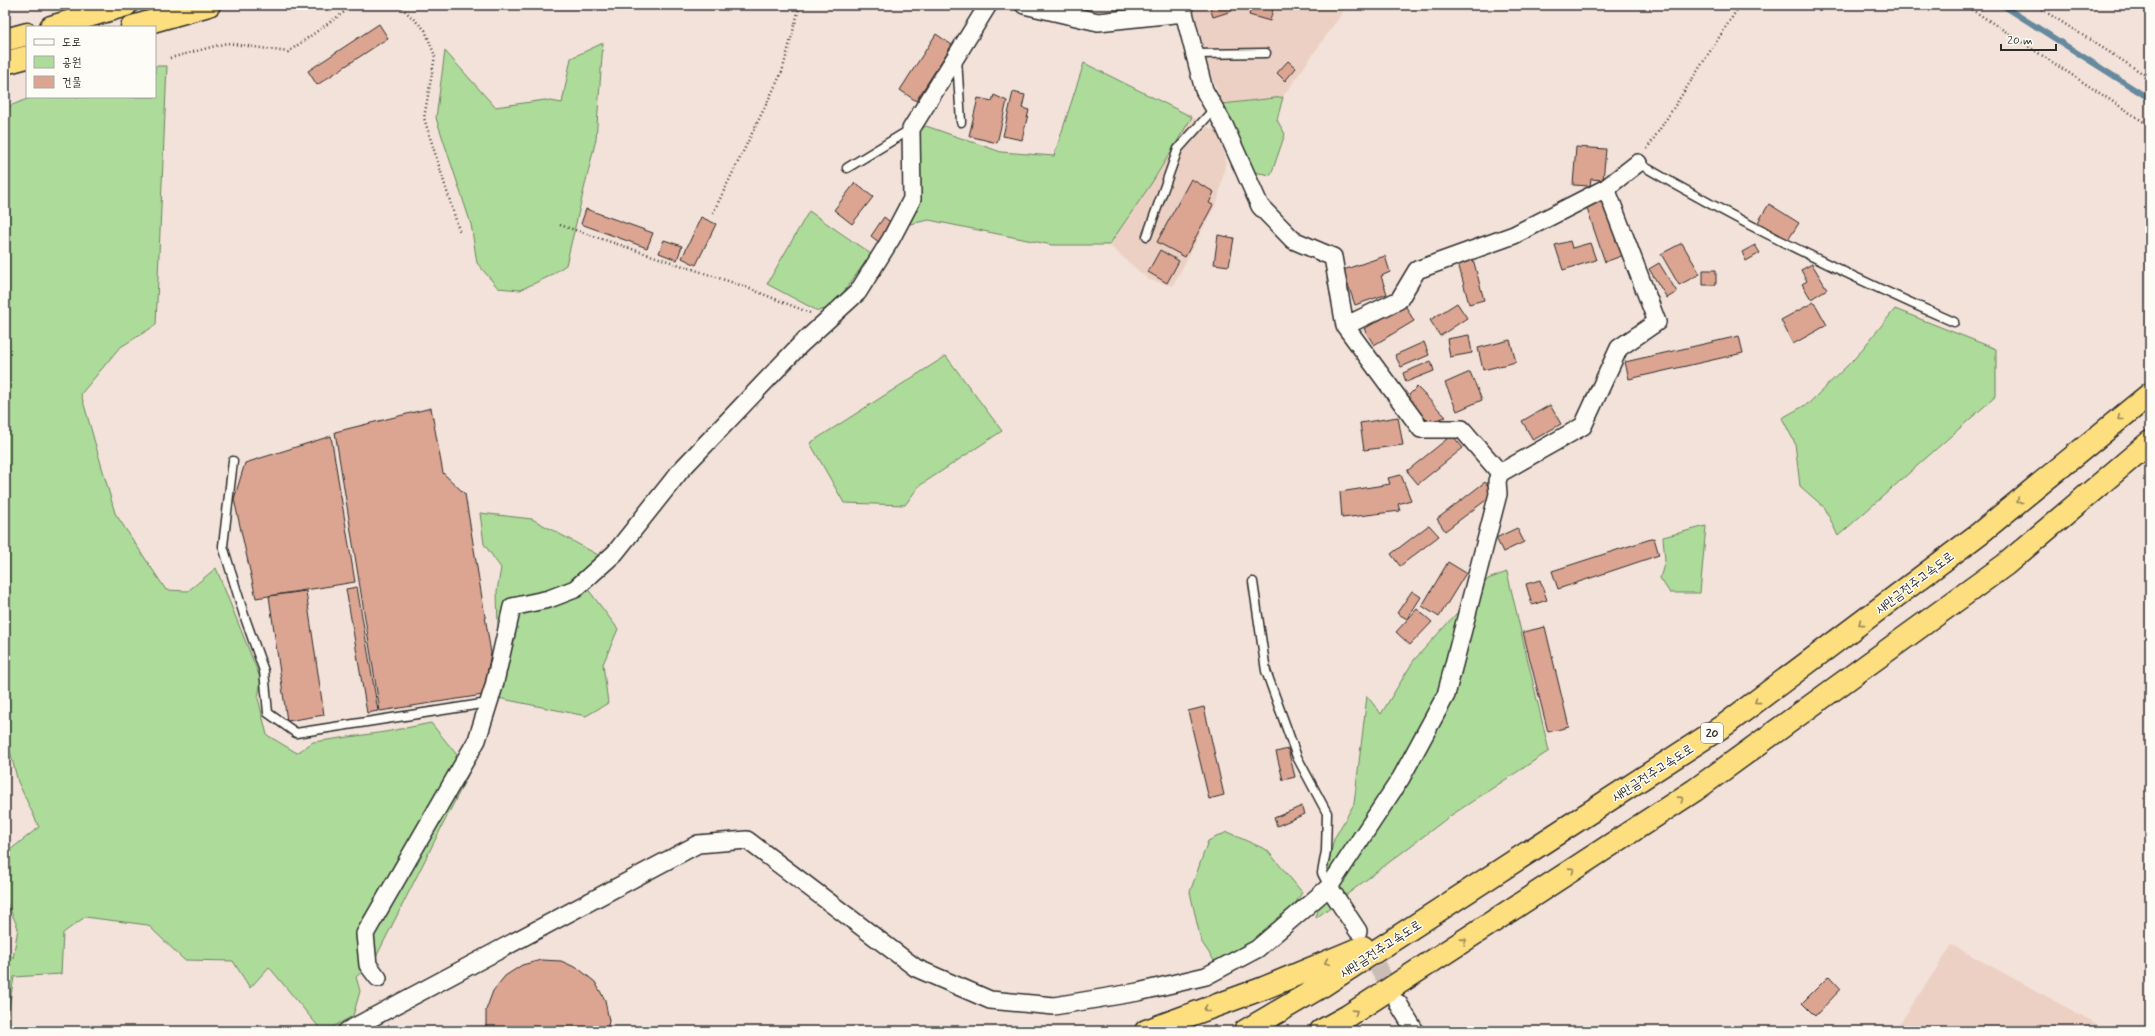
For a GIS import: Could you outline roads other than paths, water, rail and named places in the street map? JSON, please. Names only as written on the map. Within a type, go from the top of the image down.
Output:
[{"type":"highway","points":[[53,26],[126,5]]},
{"type":"highway","points":[[136,26],[209,5]]},
{"type":"highway","points":[[5,40],[26,34]]},
{"type":"highway","points":[[5,63],[26,57]]},
{"type":"highway","name":"새만금전주고속도로","points":[[1245,1031],[1322,986],[1726,724],[1980,533],[2150,394]]},
{"type":"highway","points":[[1321,1031],[1348,1016],[1695,790],[2005,565],[2150,442]]},
{"type":"highway","points":[[1146,1031],[1264,988],[1414,926]]},
{"type":"street","points":[[378,978],[368,966],[365,934],[477,740],[488,703],[512,607],[549,599],[575,589],[615,553],[681,470],[800,346],[858,292],[891,239],[912,199],[911,129],[988,5]]},
{"type":"street","points":[[1024,5],[1098,22],[1183,9],[1204,90],[1224,125],[1260,206],[1293,240],[1332,256],[1345,326],[1421,429],[1462,429],[1500,473]]},
{"type":"street","points":[[1345,326],[1399,300],[1417,270],[1514,235],[1606,188],[1638,163]]},
{"type":"street","points":[[347,1031],[698,844],[747,840],[916,968],[990,1000],[1054,1006],[1138,992],[1206,976],[1257,949],[1329,887],[1401,778],[1446,695],[1498,494],[1497,481],[1500,473],[1583,426],[1619,348],[1657,322],[1606,188]]},
{"type":"street","points":[[1329,887],[1358,931]]},
{"type":"street","points":[[1398,1003],[1415,1031]]},
{"type":"lane","points":[[1195,54],[1266,53]]},
{"type":"lane","points":[[957,56],[961,122]]},
{"type":"lane","points":[[1147,236],[1178,150],[1215,108]]},
{"type":"lane","points":[[847,168],[911,129]]},
{"type":"lane","points":[[1638,163],[1696,197],[1806,254],[1954,322]]},
{"type":"lane","points":[[233,462],[223,546],[244,615],[264,671],[268,713],[296,732],[488,703]]},
{"type":"lane","points":[[1253,582],[1266,671],[1297,757],[1327,813],[1326,851],[1322,873],[1329,887]]},
{"type":"waterway","points":[[2002,5],[2150,99]]},
{"type":"tunnel","points":[[1365,944],[1396,999]]}]
